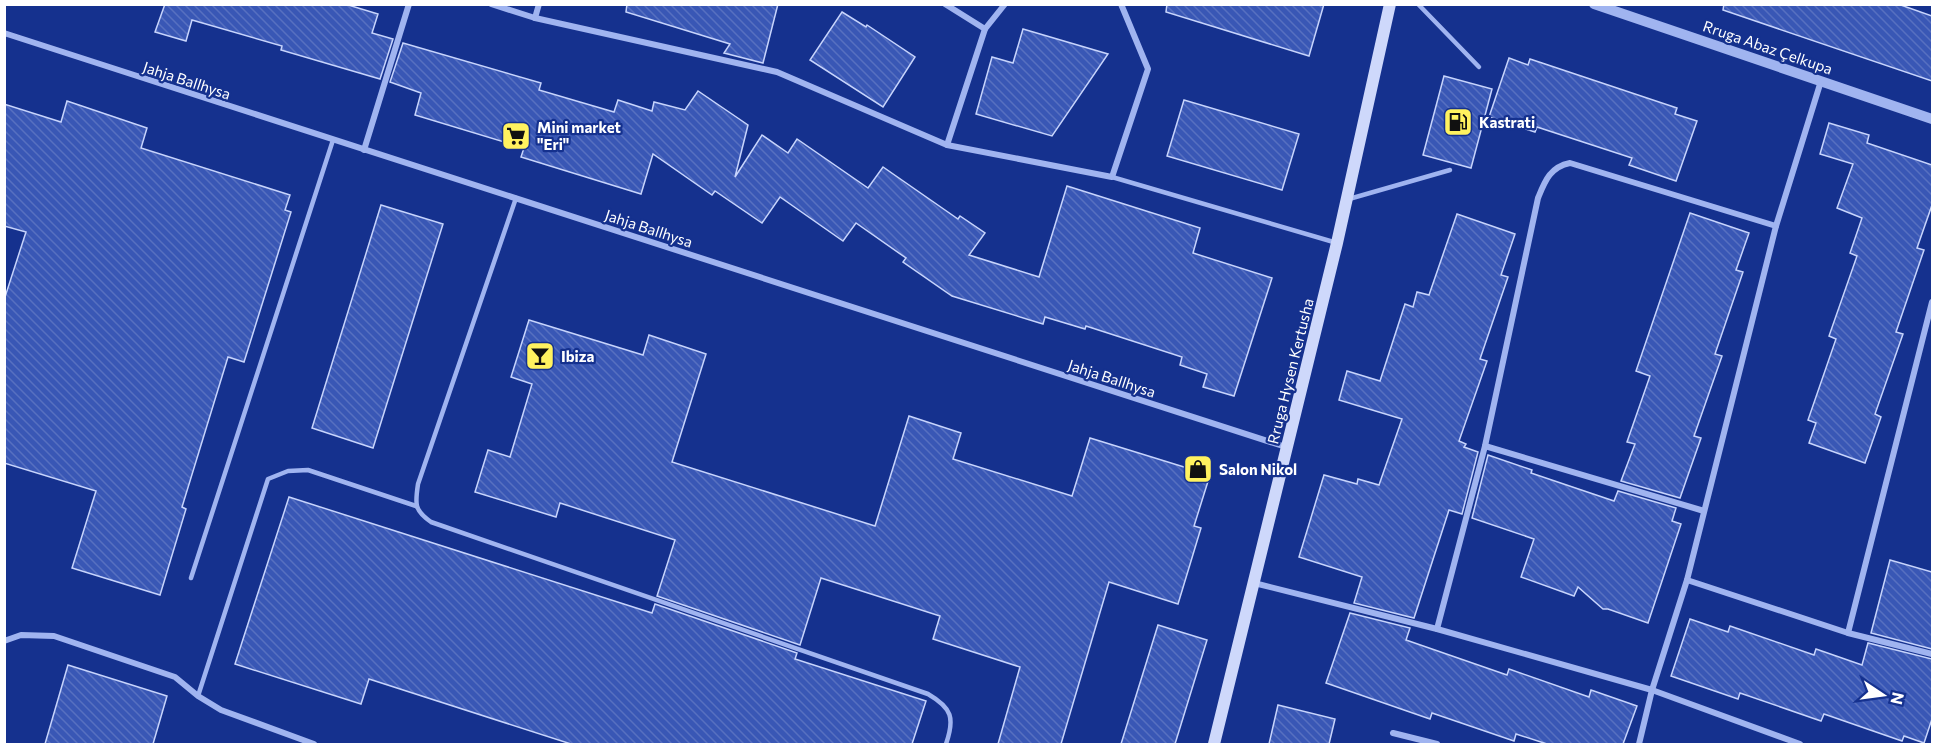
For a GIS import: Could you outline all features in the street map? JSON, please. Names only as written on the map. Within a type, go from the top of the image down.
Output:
[{"type":"main road","name":"Rruga Hysen Kertusha","points":[[1214,744],[1337,243],[1390,4]]},
{"type":"street","points":[[364,150],[409,4]]},
{"type":"street","points":[[491,4],[535,18],[777,72],[947,145],[1112,177],[1148,69],[1121,4]]},
{"type":"street","points":[[535,18],[539,4]]},
{"type":"street","points":[[945,4],[985,29]]},
{"type":"street","points":[[947,145],[985,29],[1005,4]]},
{"type":"street","name":"Rruga Abaz Çelkupa","points":[[1594,4],[1618,8],[1932,119]]},
{"type":"street","name":"Jahja Ballhysa","points":[[4,33],[1286,447]]},
{"type":"street","points":[[1638,744],[1652,690],[1687,580],[1776,226],[1821,81]]},
{"type":"street","points":[[1437,629],[1485,446],[1538,198],[1551,171],[1562,164],[1570,163],[1776,226]]},
{"type":"street","points":[[1848,633],[1932,302]]},
{"type":"street","points":[[1485,446],[1704,512]]},
{"type":"street","points":[[1687,580],[1848,633],[1932,654]]},
{"type":"street","points":[[1254,583],[1437,629],[1652,690],[1800,744]]},
{"type":"street","points":[[4,641],[21,635],[54,636],[175,677],[198,696],[221,710],[314,744]]},
{"type":"street","points":[[1393,733],[1437,744]]},
{"type":"lane","points":[[1418,4],[1479,67]]},
{"type":"lane","points":[[191,578],[333,140]]},
{"type":"lane","points":[[1346,200],[1450,170]]},
{"type":"lane","points":[[1112,177],[1337,243]]},
{"type":"lane","points":[[516,198],[418,484],[416,506],[421,515],[431,522],[928,694],[943,703],[951,717],[946,744]]},
{"type":"lane","points":[[198,696],[268,479],[288,471],[308,470],[416,506]]},
{"type":"building","points":[[165,4],[345,4],[378,14],[372,33],[393,39],[380,79],[281,50],[282,46],[192,20],[186,41],[155,32]]},
{"type":"building","points":[[627,4],[778,4],[763,63],[724,53],[730,44],[626,12]]},
{"type":"building","points":[[1167,4],[1324,4],[1309,56],[1166,12]]},
{"type":"building","points":[[1724,4],[1898,4],[1932,16],[1932,81],[1723,10]]},
{"type":"building","points":[[842,12],[866,27],[867,25],[915,57],[883,107],[810,60]]},
{"type":"building","points":[[1023,29],[1108,54],[1052,136],[976,114],[992,57],[1013,63]]},
{"type":"building","points":[[403,43],[541,83],[539,90],[614,112],[618,100],[652,111],[654,102],[685,110],[698,91],[748,125],[735,177],[762,135],[788,153],[797,139],[868,188],[883,167],[958,219],[960,216],[985,233],[969,255],[1039,277],[1067,186],[1200,228],[1193,253],[1272,278],[1234,396],[1203,387],[1207,374],[1180,365],[1182,357],[1086,326],[1085,329],[1045,317],[1043,324],[952,296],[903,262],[906,258],[856,223],[843,241],[780,197],[762,223],[715,191],[712,195],[653,154],[641,194],[521,157],[524,148],[415,115],[421,93],[390,82]]},
{"type":"building","points":[[1509,58],[1528,65],[1530,59],[1677,108],[1675,114],[1697,121],[1676,181],[1629,165],[1632,158],[1537,127],[1535,132],[1489,117]]},
{"type":"building","name":"Kastrati","points":[[1444,76],[1492,89],[1471,168],[1423,155]]},
{"type":"building","points":[[1184,100],[1299,134],[1282,190],[1167,156]]},
{"type":"building","points":[[67,101],[147,128],[141,148],[290,195],[285,210],[291,212],[244,362],[228,357],[182,507],[186,509],[160,595],[72,568],[96,491],[4,463],[4,300],[26,232],[4,226],[4,104],[61,122]]},
{"type":"building","points":[[1829,123],[1869,135],[1867,143],[1932,165],[1932,205],[1917,248],[1924,250],[1896,332],[1903,334],[1875,414],[1881,417],[1865,463],[1809,443],[1816,423],[1808,420],[1836,339],[1829,336],[1857,256],[1850,253],[1862,218],[1837,208],[1853,164],[1820,154]]},
{"type":"building","points":[[381,205],[443,224],[373,448],[312,428]]},
{"type":"building","points":[[1690,213],[1749,233],[1736,270],[1743,272],[1715,354],[1722,356],[1694,436],[1701,438],[1680,498],[1621,481],[1635,444],[1627,442],[1650,376],[1636,371]]},
{"type":"building","points":[[1457,214],[1515,234],[1501,275],[1508,277],[1480,359],[1487,361],[1459,441],[1466,444],[1464,447],[1478,452],[1462,514],[1449,510],[1414,618],[1354,603],[1362,577],[1299,557],[1324,475],[1357,484],[1358,479],[1379,485],[1402,419],[1339,400],[1347,371],[1380,381],[1405,304],[1413,307],[1417,292],[1429,295]]},
{"type":"building","points":[[529,320],[643,355],[649,335],[706,354],[672,462],[875,526],[909,416],[961,433],[953,459],[1072,496],[1090,438],[1210,475],[1194,526],[1201,528],[1178,604],[1109,582],[1061,744],[998,744],[1020,667],[933,639],[940,616],[821,578],[800,645],[657,596],[675,540],[560,503],[556,517],[475,492],[488,450],[510,457],[532,384],[511,377]]},
{"type":"building","points":[[1488,455],[1532,470],[1531,473],[1614,501],[1618,491],[1676,508],[1672,521],[1681,524],[1648,623],[1603,609],[1578,587],[1574,596],[1521,577],[1534,539],[1472,518]]},
{"type":"building","points":[[289,497],[652,613],[655,604],[797,653],[795,659],[926,701],[912,744],[571,744],[369,679],[361,704],[235,664]]},
{"type":"building","points":[[1890,560],[1932,572],[1932,649],[1871,633]]},
{"type":"building","points":[[1350,613],[1410,628],[1406,640],[1507,675],[1509,669],[1589,697],[1591,690],[1637,706],[1623,744],[1547,744],[1516,734],[1514,741],[1432,713],[1430,719],[1326,683]]},
{"type":"building","points":[[1690,619],[1728,632],[1730,626],[1814,655],[1816,649],[1862,665],[1868,643],[1932,659],[1932,719],[1924,743],[1904,736],[1902,741],[1824,714],[1821,721],[1740,693],[1738,699],[1671,676]]},
{"type":"building","points":[[1158,625],[1207,640],[1175,744],[1121,744]]},
{"type":"building","points":[[68,665],[167,696],[153,744],[45,744]]},
{"type":"building","points":[[1278,705],[1335,719],[1329,744],[1269,744]]},
{"type":"place","name":"Kastrati","points":[[1458,122]]},
{"type":"place","name":"Mini market \"Eri\"","points":[[516,136]]},
{"type":"place","name":"Ibiza","points":[[540,356]]},
{"type":"place","name":"Salon Nikol","points":[[1198,469]]}]
